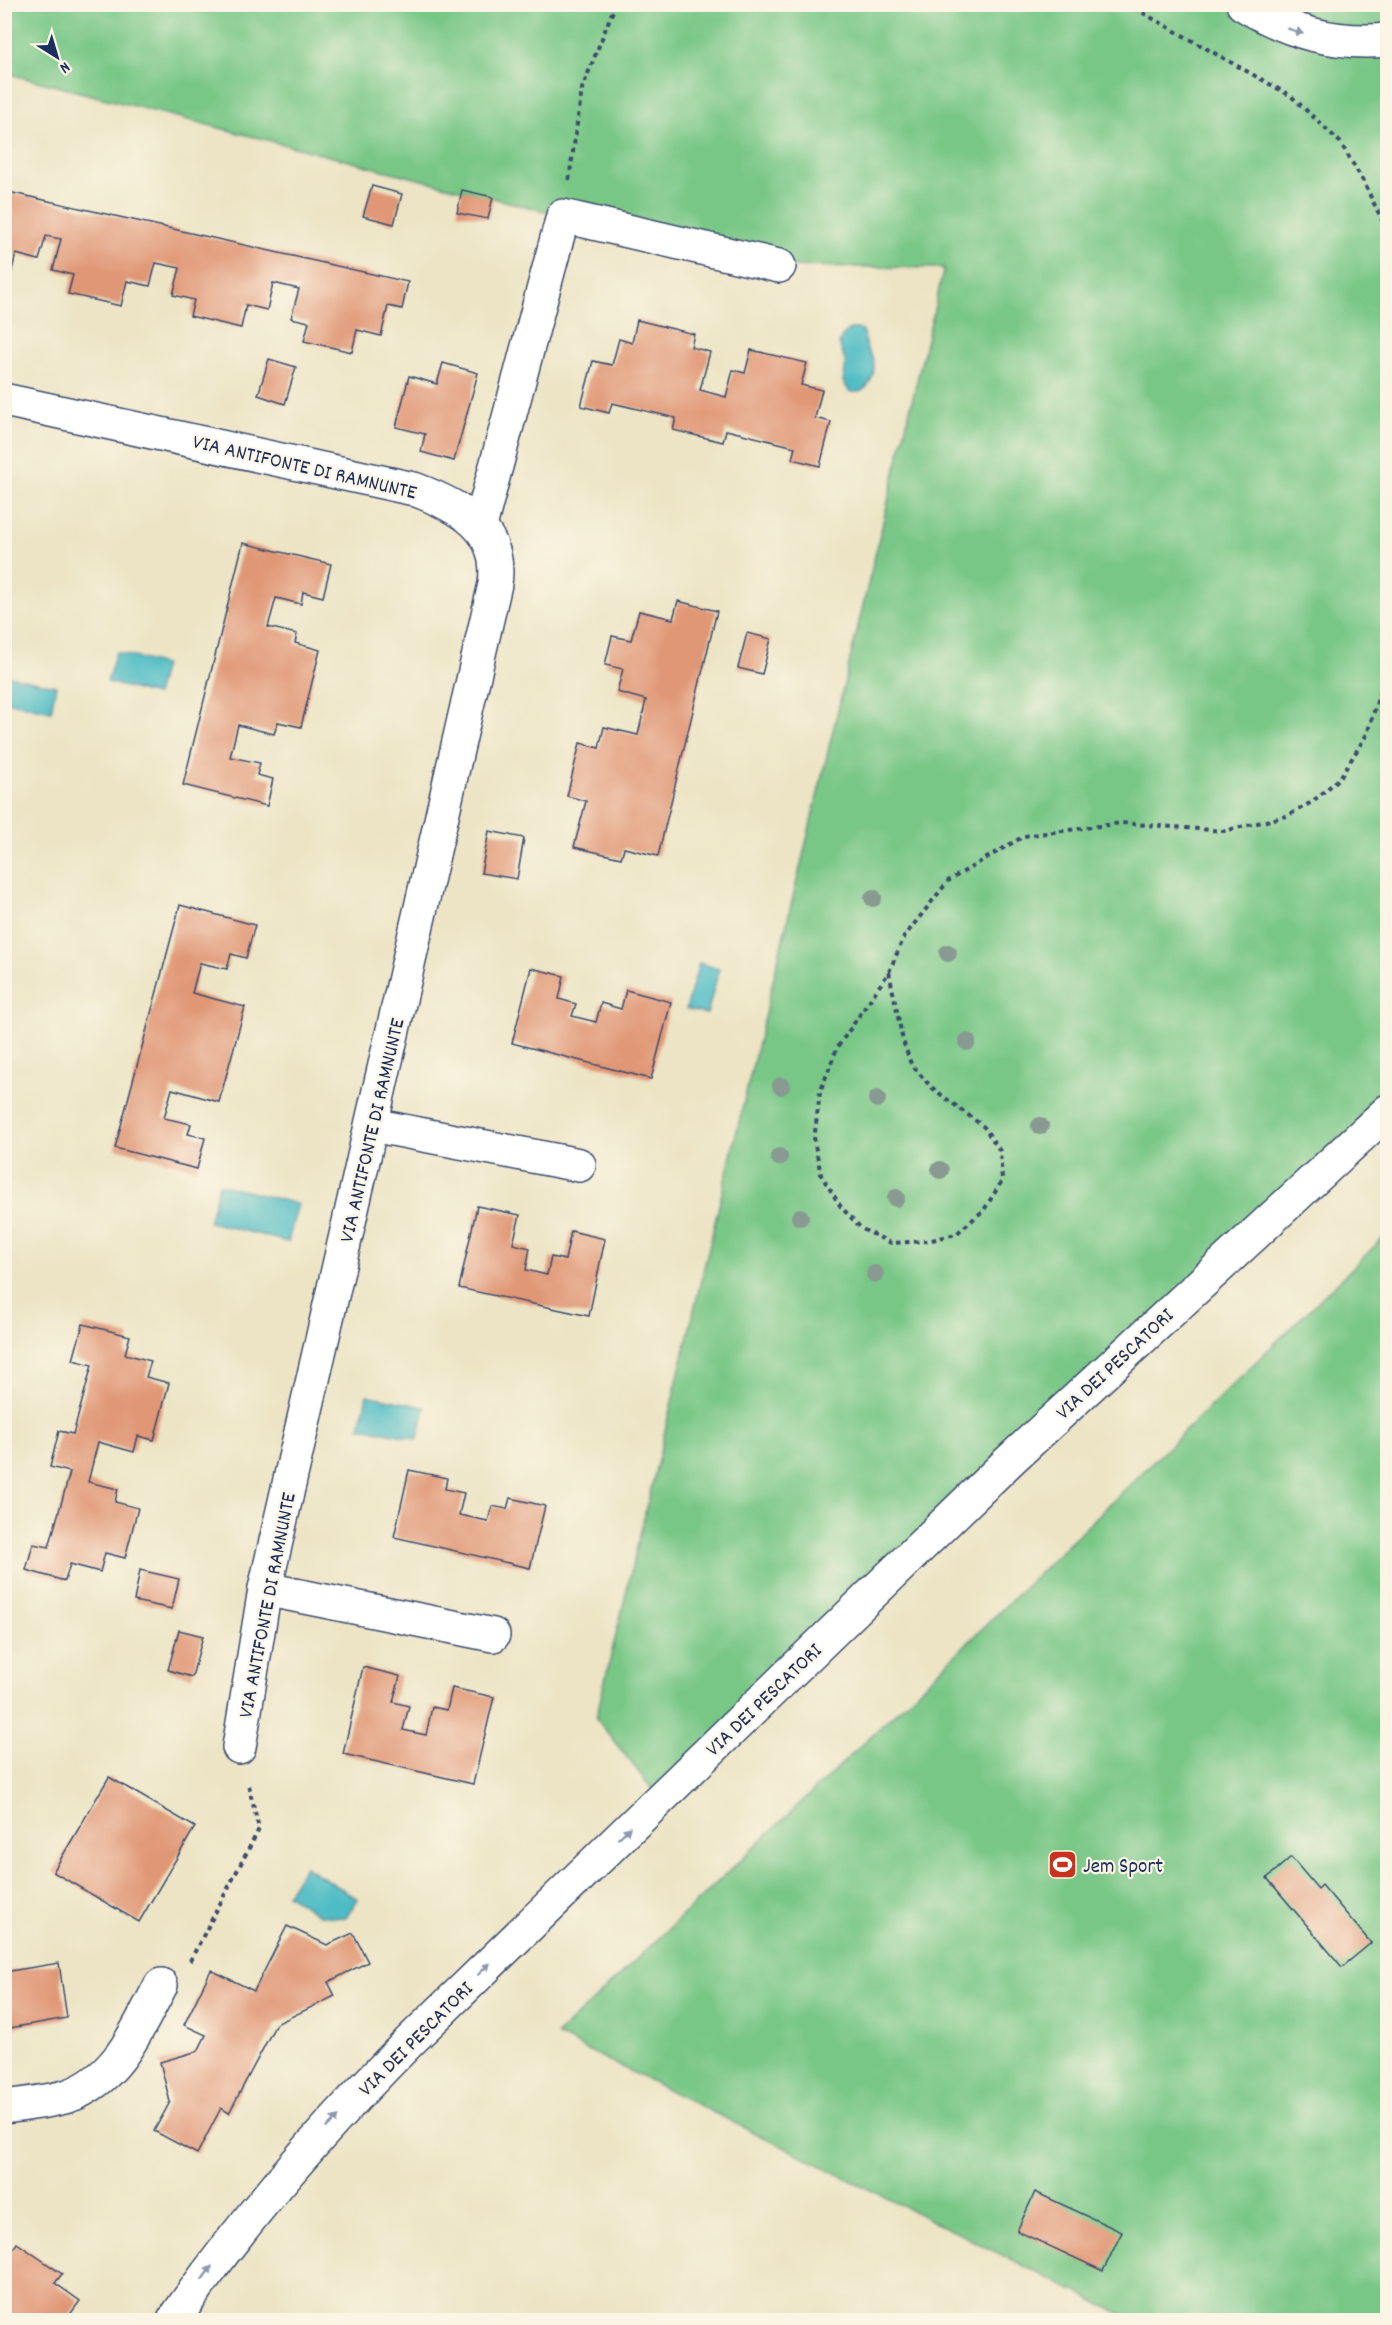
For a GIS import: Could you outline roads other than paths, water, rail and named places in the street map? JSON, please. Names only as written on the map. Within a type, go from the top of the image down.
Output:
[{"type":"street","points":[[1243,4],[1266,19],[1302,34],[1348,41],[1388,40]]},
{"type":"street","points":[[480,526],[563,216],[778,266]]},
{"type":"street","name":"VIA ANTIFONTE DI RAMNUNTE","points":[[4,400],[400,485],[440,500],[480,526],[494,551],[497,572],[495,584],[266,1588],[239,1747]]},
{"type":"street","name":"VIA DEI PESCATORI","points":[[174,2320],[268,2193],[405,2046],[1000,1470],[1388,1111]]},
{"type":"street","points":[[372,1125],[579,1165]]},
{"type":"street","points":[[266,1588],[493,1635]]},
{"type":"street","points":[[4,2107],[68,2096],[98,2079],[123,2054],[160,1985]]},
{"type":"water","points":[[850,329],[860,329],[864,333],[874,365],[872,378],[866,388],[855,392],[849,391],[843,381],[846,364],[839,343]]},
{"type":"water","points":[[116,652],[164,665],[156,695],[107,682]]},
{"type":"water","points":[[5,675],[56,686],[51,711],[5,701]]},
{"type":"water","points":[[699,963],[719,969],[707,1014],[686,1009]]},
{"type":"water","points":[[219,1184],[298,1204],[288,1242],[209,1222]]},
{"type":"water","points":[[367,1395],[425,1407],[418,1439],[360,1427]]},
{"type":"water","points":[[305,1866],[358,1899],[346,1918],[319,1915],[287,1894]]},
{"type":"place","name":"Jem Sport","points":[[1062,1865]]}]
